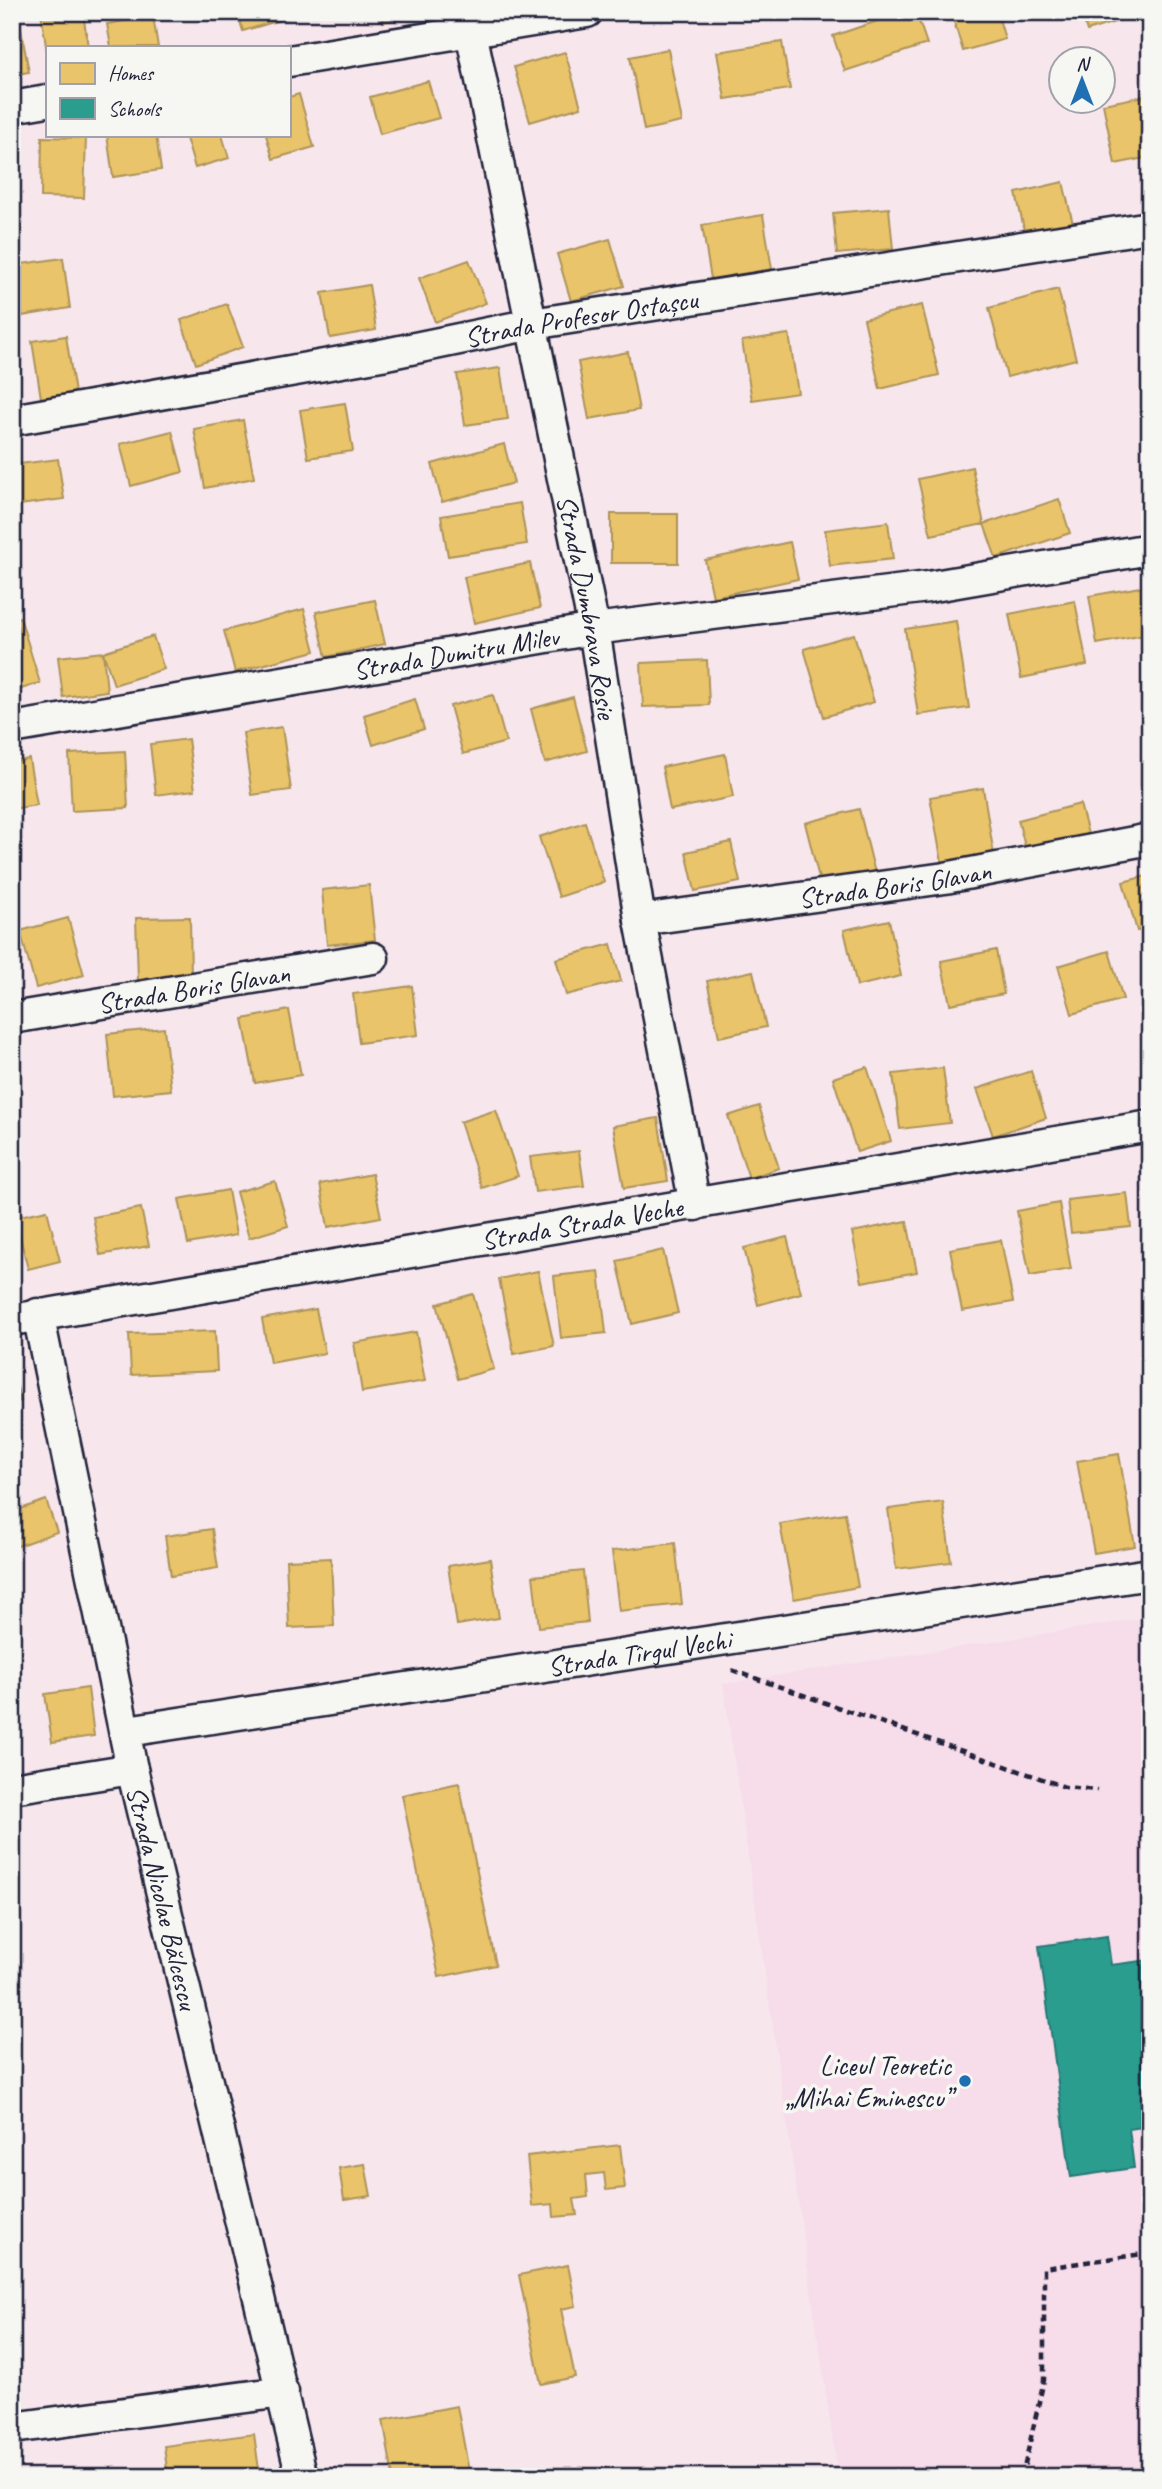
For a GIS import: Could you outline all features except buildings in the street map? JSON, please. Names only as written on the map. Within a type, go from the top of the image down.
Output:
[{"type":"street","points":[[290,61],[469,22],[587,12]]},
{"type":"street","name":"Strada Dumbrava Roșie","points":[[469,22],[594,629],[640,920],[695,1205]]},
{"type":"street","points":[[12,107],[46,101]]},
{"type":"street","name":"Strada Profesor Ostașcu","points":[[12,420],[381,355],[532,324],[1150,227]]},
{"type":"street","name":"Strada Dumitru Milev","points":[[12,728],[594,629],[928,587],[1150,549]]},
{"type":"street","name":"Strada Boris Glavan","points":[[640,920],[945,878],[1150,839]]},
{"type":"street","name":"Strada Boris Glavan","points":[[12,1017],[373,958]]},
{"type":"street","name":"Strada Strada Veche","points":[[25,1317],[1150,1126]]},
{"type":"street","name":"Strada Nicolae Bălcescu","points":[[25,1317],[127,1731],[132,1769],[302,2477]]},
{"type":"street","name":"Strada Tîrgul Vechi","points":[[127,1731],[1150,1574]]},
{"type":"street","points":[[12,1788],[132,1769]]},
{"type":"street","points":[[12,2428],[282,2392]]},
{"type":"path","points":[[724,1668],[1065,1787],[1097,1790]]},
{"type":"path","points":[[1023,2477],[1044,2380],[1044,2268],[1150,2253]]},
{"type":"shaded area","name":"Liceul Teoretic „Mihai Eminescu”","points":[[1150,1617],[1150,2477],[838,2477],[723,1684]]},
{"type":"place","name":"Liceul Teoretic „Mihai Eminescu”","points":[[965,2081]]}]
